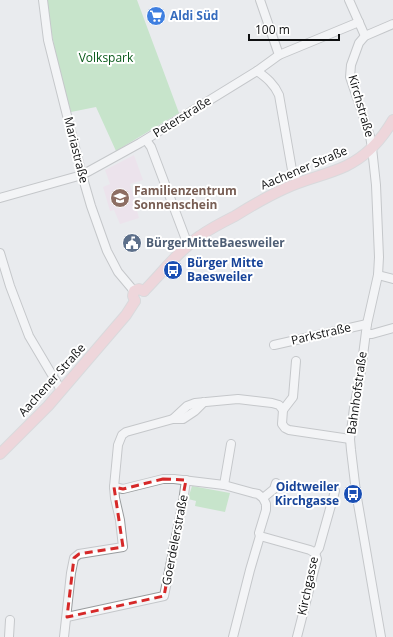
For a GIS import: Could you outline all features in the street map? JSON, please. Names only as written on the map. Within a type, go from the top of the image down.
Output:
[{"type":"main road","name":"Aachener Straße","points":[[0,454],[48,406],[126,315],[138,295],[188,245],[206,232],[254,204],[286,188],[346,166],[360,158],[372,148],[393,120]]},
{"type":"street","name":"Mariastraße","points":[[43,0],[48,40],[91,206],[107,251],[118,272],[138,295]]},
{"type":"street","points":[[260,0],[279,55]]},
{"type":"street","points":[[349,0],[365,36],[393,24]]},
{"type":"street","name":"Peterstraße","points":[[0,198],[82,175],[146,140],[257,71],[279,55],[359,22]]},
{"type":"street","name":"Kirchstraße","points":[[365,36],[354,52],[350,77],[370,136],[372,148]]},
{"type":"street","points":[[257,71],[270,81],[276,88],[279,95],[292,170],[298,183]]},
{"type":"street","points":[[146,140],[151,147],[188,245]]},
{"type":"street","name":"Bahnhofstraße","points":[[372,148],[376,185],[379,257],[378,275],[367,324],[361,371],[354,408],[350,450],[381,637]]},
{"type":"street","points":[[0,253],[29,336],[61,390]]},
{"type":"street","points":[[378,275],[393,279]]},
{"type":"street","name":"Parkstraße","points":[[274,345],[367,324]]},
{"type":"street","name":"Parkstraße","points":[[366,334],[372,334],[393,328]]},
{"type":"street","points":[[296,360],[293,397],[283,410],[282,424],[289,430],[350,439]]},
{"type":"street","points":[[64,637],[74,558],[79,554],[123,547],[114,487],[118,445],[122,435],[126,432],[173,419],[183,418],[195,411],[204,402],[238,399],[272,403],[279,405],[283,410]]},
{"type":"street","points":[[224,486],[231,444]]},
{"type":"street","points":[[114,487],[123,488],[163,478],[174,478],[224,486],[258,494],[263,498],[266,504],[266,510],[259,532],[260,536],[233,637]]},
{"type":"street","name":"Goerdelerstraße","points":[[67,616],[164,596],[186,480]]},
{"type":"street","points":[[263,498],[274,488],[276,483]]},
{"type":"street","name":"Kirchgasse","points":[[297,637],[317,559],[315,553],[319,548],[335,491]]},
{"type":"street","points":[[260,536],[310,550],[315,553]]},
{"type":"street","points":[[9,637],[10,620]]},
{"type":"highlighted area","points":[[163,479],[186,480],[164,596],[67,617],[74,558],[79,554],[123,547],[114,487],[123,489]]},
{"type":"shaded area","name":"Familienzentrum Sonnenschein","points":[[134,155],[143,180],[130,184],[139,218],[120,224],[114,210],[110,211],[103,187],[110,184],[105,170]]},
{"type":"green space","name":"Volkspark","points":[[45,0],[137,0],[179,113],[116,151],[96,107],[71,112],[59,70]]},
{"type":"green space","points":[[192,486],[230,493],[225,512],[195,506],[196,501],[188,499]]},
{"type":"place","name":"Aldi Süd","points":[[156,16]]},
{"type":"place","name":"Familienzentrum Sonnenschein","points":[[120,198]]},
{"type":"place","name":"BürgerMitteBaesweiler","points":[[132,243]]},
{"type":"place","name":"Bürger Mitte Baesweiler","points":[[173,270]]},
{"type":"place","name":"Oidtweiler Kirchgasse","points":[[353,494]]}]
